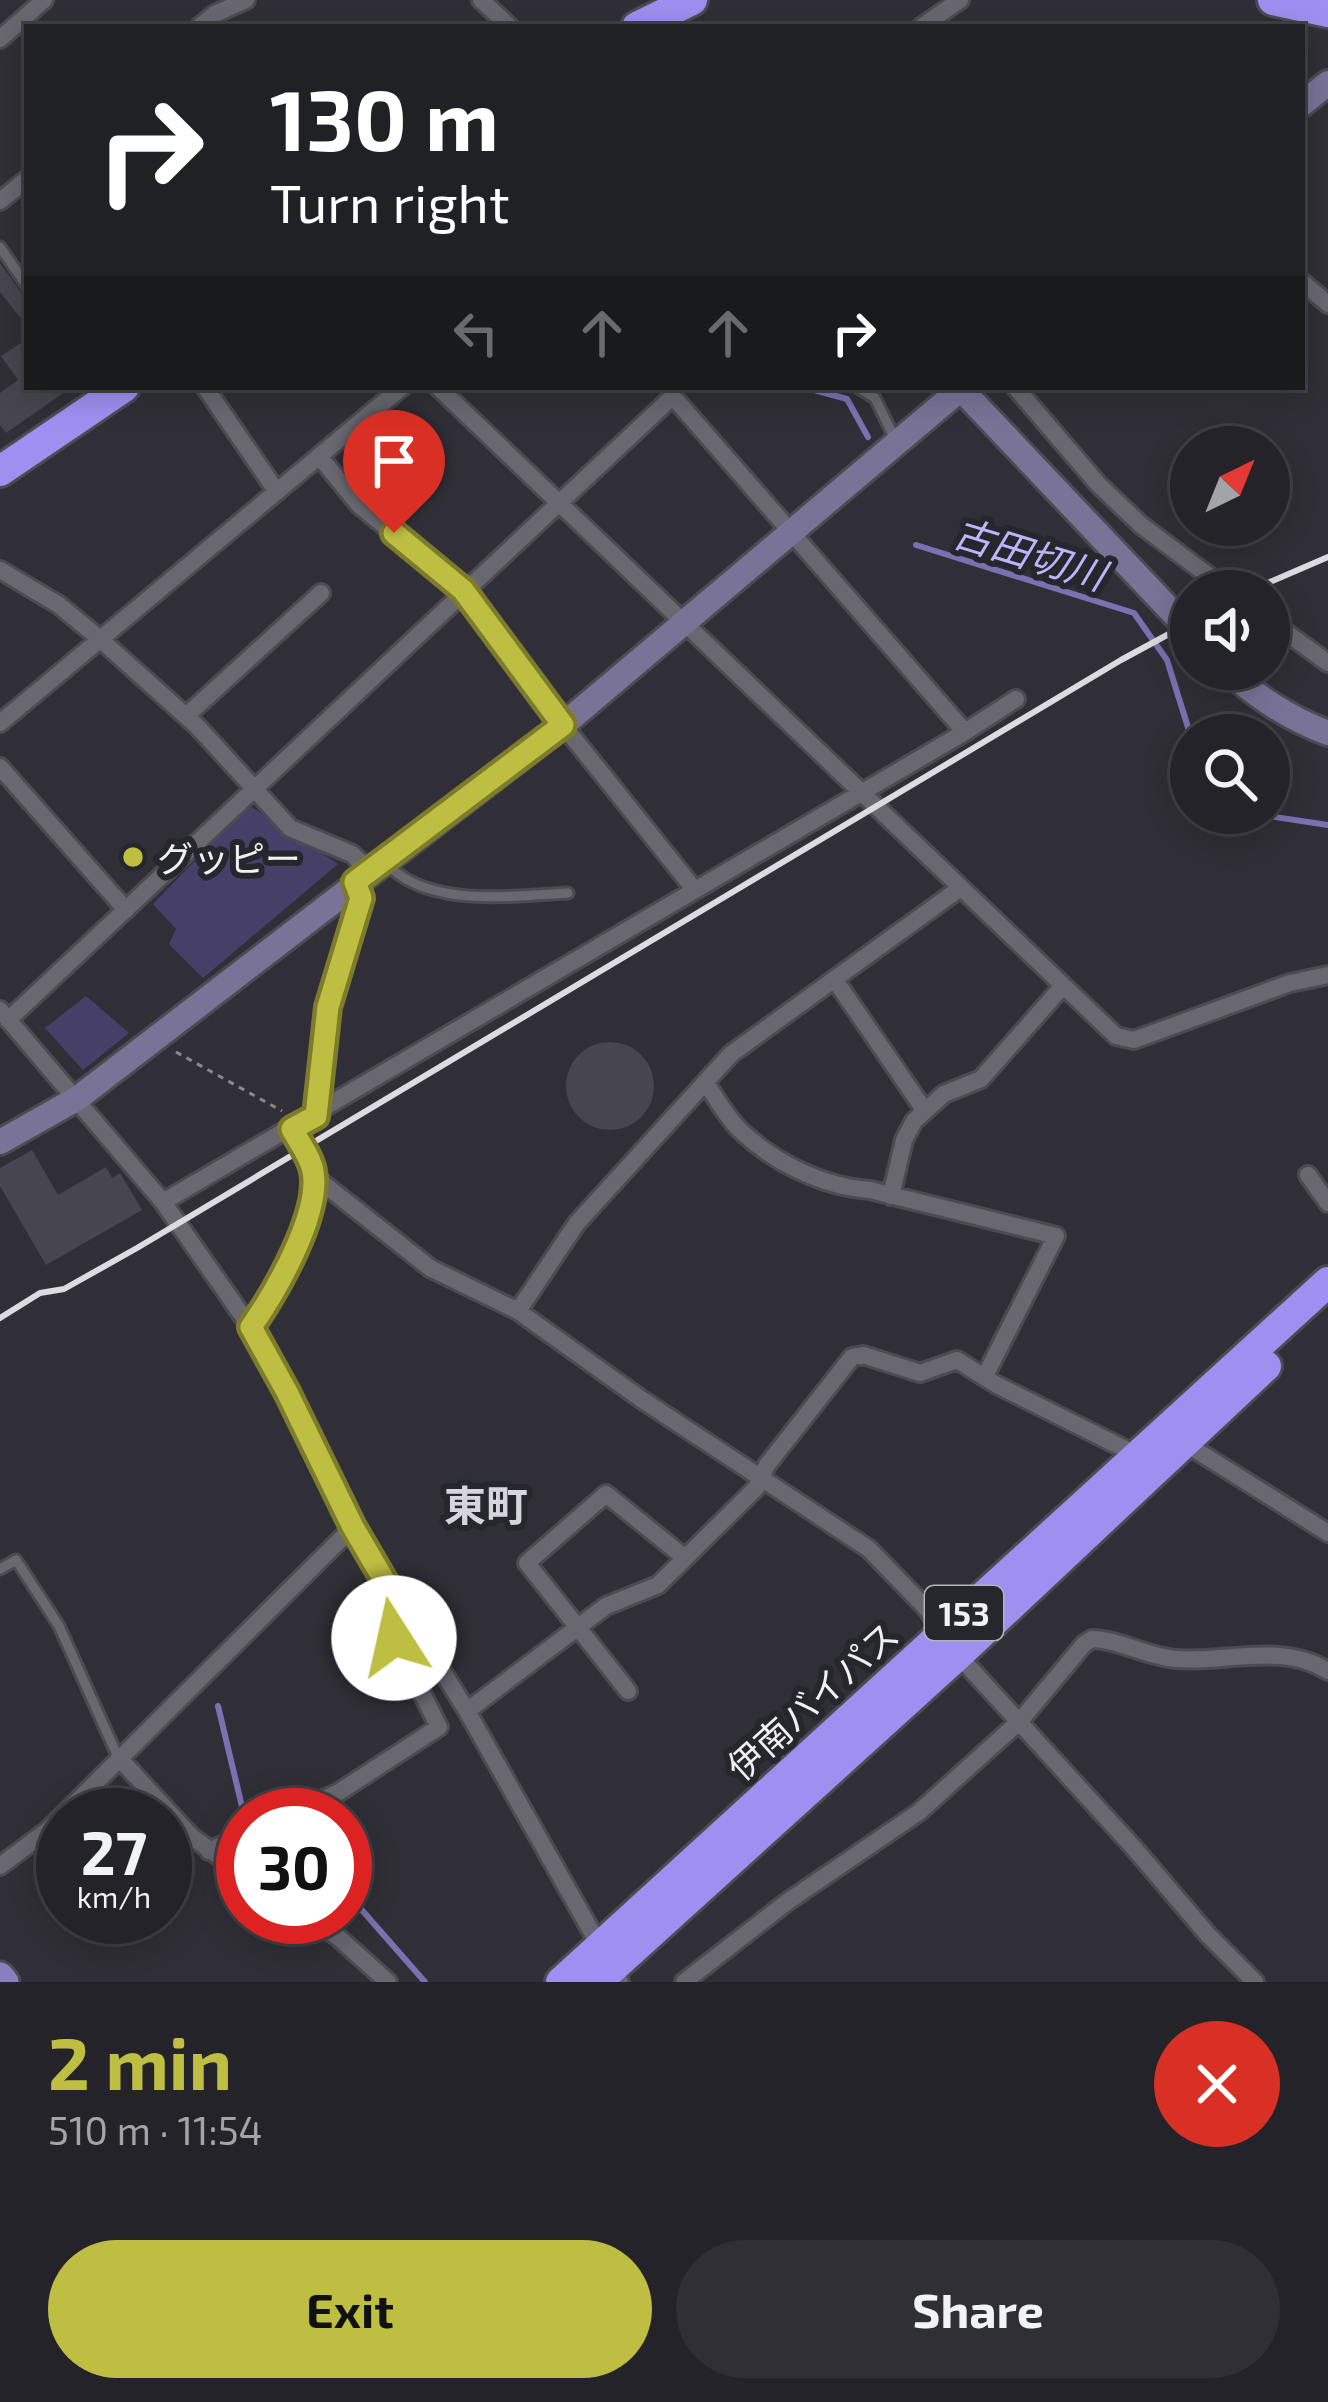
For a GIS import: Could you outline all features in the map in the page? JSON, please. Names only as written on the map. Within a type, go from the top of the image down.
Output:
[{"type":"highway","points":[[645,19],[692,0]]},
{"type":"highway","points":[[1273,0],[1328,12]]},
{"type":"highway","points":[[0,471],[109,391]]},
{"type":"highway","name":"伊南バイパス","points":[[561,1982],[607,1970],[951,1643],[1137,1455],[1328,1283]]},
{"type":"highway","name":"伊南バイパス","points":[[951,1643],[1184,1442],[1328,1310]]},
{"type":"street","points":[[201,0],[220,20],[246,0]]},
{"type":"street","points":[[481,0],[507,24]]},
{"type":"street","points":[[925,24],[960,0]]},
{"type":"street","points":[[0,39],[22,30]]},
{"type":"street","points":[[1305,101],[1328,82]]},
{"type":"street","points":[[0,201],[24,181]]},
{"type":"street","points":[[1305,285],[1328,304]]},
{"type":"street","points":[[207,390],[277,492]]},
{"type":"street","points":[[0,723],[398,390]]},
{"type":"street","points":[[441,390],[1116,1036],[1134,1040],[1290,983],[1328,975]]},
{"type":"street","points":[[0,1142],[78,1098],[563,725],[959,390]]},
{"type":"street","points":[[963,390],[1170,610]]},
{"type":"street","points":[[1018,390],[1098,484],[1201,570]]},
{"type":"street","points":[[607,1970],[467,1711],[353,1527],[251,1327],[164,1202],[4,1015],[126,910],[669,400],[676,400],[792,530],[965,732]]},
{"type":"street","points":[[320,457],[359,505],[463,590],[694,889]]},
{"type":"street","points":[[0,570],[59,605],[100,639],[186,716],[290,828],[352,854],[369,871]]},
{"type":"street","points":[[186,716],[321,593]]},
{"type":"street","points":[[1290,635],[1328,663]]},
{"type":"street","points":[[1251,690],[1328,733]]},
{"type":"street","points":[[164,1202],[1016,699]]},
{"type":"street","points":[[0,766],[126,910]]},
{"type":"street","points":[[251,1327],[275,1293],[309,1207],[315,1177],[304,1123],[328,1007],[369,871]]},
{"type":"street","points":[[518,1311],[577,1223],[756,1033],[959,889]]},
{"type":"street","points":[[835,980],[925,1111]]},
{"type":"street","points":[[891,1196],[904,1140],[925,1111],[944,1094],[981,1078],[1062,987]]},
{"type":"street","points":[[705,1082],[740,1130],[807,1175],[841,1188],[870,1190],[1056,1236],[985,1376]]},
{"type":"street","points":[[1308,1175],[1328,1203]]},
{"type":"street","points":[[315,1177],[430,1268],[518,1311],[641,1399],[869,1549],[1208,1935],[1255,1982]]},
{"type":"street","points":[[467,1711],[606,1606],[658,1585],[756,1488],[761,1475],[852,1357],[862,1355],[920,1372],[957,1360],[1137,1455]]},
{"type":"street","points":[[1184,1442],[1328,1533]]},
{"type":"street","points":[[628,1691],[527,1563],[606,1494],[685,1558]]},
{"type":"street","points":[[0,1866],[48,1830],[353,1527]]},
{"type":"street","points":[[345,1788],[439,1727],[394,1638],[391,1592]]},
{"type":"street","points":[[684,1982],[787,1902],[919,1812],[1021,1720],[1093,1639],[1176,1660],[1277,1655],[1305,1659],[1328,1671]]},
{"type":"street","points":[[119,1758],[192,1837],[216,1856]]},
{"type":"street","points":[[209,1851],[216,1848]]},
{"type":"street","points":[[346,1944],[388,1982]]},
{"type":"lane","points":[[0,247],[24,282]]},
{"type":"lane","points":[[862,390],[875,398],[897,442]]},
{"type":"lane","points":[[369,871],[442,891],[506,896],[568,893]]},
{"type":"lane","points":[[0,1569],[16,1560],[59,1626],[119,1758]]},
{"type":"path","points":[[153,1039],[304,1123]]},
{"type":"shaded area","points":[[249,805],[338,864],[203,978],[169,944],[176,929],[153,904]]},
{"type":"shaded area","points":[[86,996],[129,1033],[83,1070],[45,1028]]},
{"type":"building","points":[[0,263],[24,293],[24,322],[0,292]]},
{"type":"building","points":[[24,341],[24,390],[68,390],[6,433],[0,425],[0,393],[18,380],[1,356]]},
{"type":"building","points":[[610,1042],[627,1045],[641,1055],[651,1069],[651,1103],[641,1117],[627,1127],[610,1130],[593,1127],[579,1117],[569,1103],[566,1086],[569,1069],[579,1055],[593,1045]]},
{"type":"building","points":[[32,1150],[58,1195],[106,1167],[112,1178],[120,1173],[142,1210],[46,1265],[0,1186],[0,1168]]},
{"type":"waterway","name":"古田切川","points":[[814,390],[847,399],[868,437]]},
{"type":"waterway","name":"古田切川","points":[[916,545],[1134,613],[1167,660],[1184,714]]},
{"type":"waterway","name":"古田切川","points":[[1290,819],[1328,825]]},
{"type":"waterway","points":[[218,1706],[238,1788]]},
{"type":"waterway","points":[[372,1922],[425,1982]]},
{"type":"railway","points":[[1290,573],[1328,557]]},
{"type":"railway","points":[[0,1318],[40,1293],[64,1289],[137,1248],[1170,633]]},
{"type":"place","name":"グッピー","points":[[133,857]]},
{"type":"district","name":"東町","points":[[486,1504]]},
{"type":"route","points":[[394,533],[463,590],[563,725],[355,882],[361,898],[328,1007],[316,1116],[292,1129],[315,1177],[309,1207],[275,1293],[251,1327],[391,1592],[394,1638]]}]
